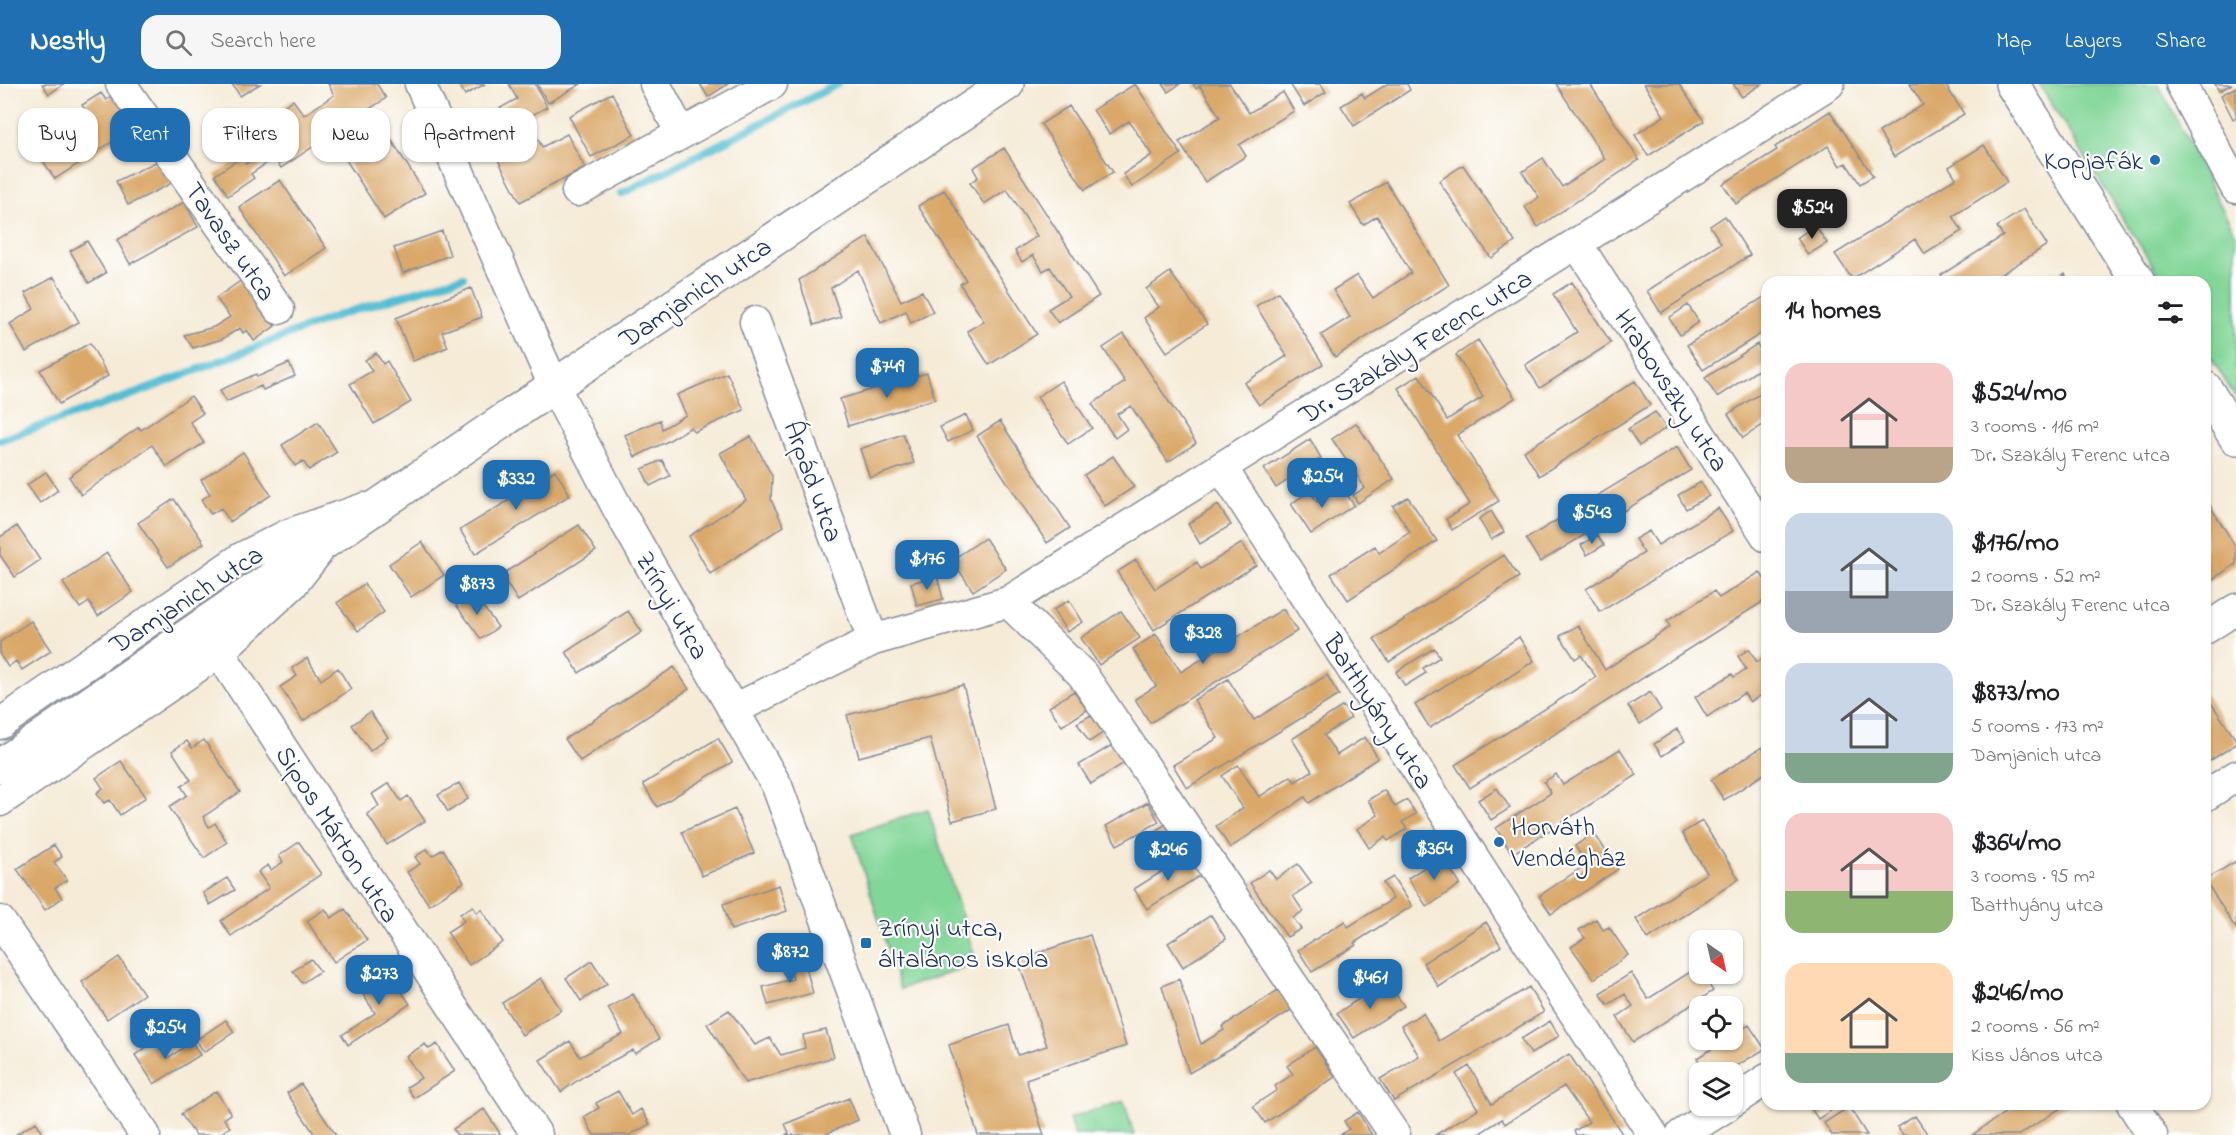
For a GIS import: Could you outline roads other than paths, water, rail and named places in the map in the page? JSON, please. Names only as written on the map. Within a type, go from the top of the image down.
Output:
[{"type":"street","name":"Tavasz utca","points":[[121,84],[279,309]]},
{"type":"street","name":"Zrínyi utca","points":[[420,84],[555,386],[620,511],[777,786],[905,1135]]},
{"type":"street","points":[[655,84],[681,133]]},
{"type":"street","points":[[577,191],[772,84]]},
{"type":"street","name":"Damjanich utca","points":[[0,766],[385,501],[1007,84]]},
{"type":"street","name":"Dr. Szakály Ferenc utca","points":[[733,710],[873,640],[1008,602],[1828,84]]},
{"type":"street","points":[[2012,84],[2134,276]]},
{"type":"street","points":[[2181,84],[2236,188]]},
{"type":"street","name":"Hrabovszky utca","points":[[1577,244],[1761,528]]},
{"type":"street","name":"Árpád utca","points":[[755,322],[873,640]]},
{"type":"street","points":[[2211,398],[2236,438]]},
{"type":"street","name":"Batthyány utca","points":[[1222,468],[1653,1135]]},
{"type":"street","name":"Damjanich utca","points":[[0,724],[241,558],[289,534],[385,501]]},
{"type":"street","name":"Damjanich utca","points":[[0,801],[219,652],[292,585],[327,541]]},
{"type":"street","points":[[1008,602],[1082,674],[1395,1135]]},
{"type":"street","points":[[2211,625],[2236,609]]},
{"type":"street","name":"Sipos Márton utca","points":[[219,652],[537,1135]]},
{"type":"street","points":[[2211,792],[2236,776]]},
{"type":"street","points":[[0,921],[145,1135]]},
{"type":"street","points":[[1743,1095],[1761,1083]]},
{"type":"street","points":[[2136,1110],[2152,1135]]},
{"type":"street","points":[[1681,1135],[1711,1116]]},
{"type":"waterway","points":[[621,194],[838,84]]},
{"type":"waterway","points":[[0,440],[140,392],[339,315],[463,277]]},
{"type":"place","name":"Kopjafák","points":[[2155,160]]},
{"type":"place","name":"Horváth Vendégház","points":[[1499,842]]},
{"type":"place","name":"Zrínyi utca, általános iskola","points":[[866,943]]}]
